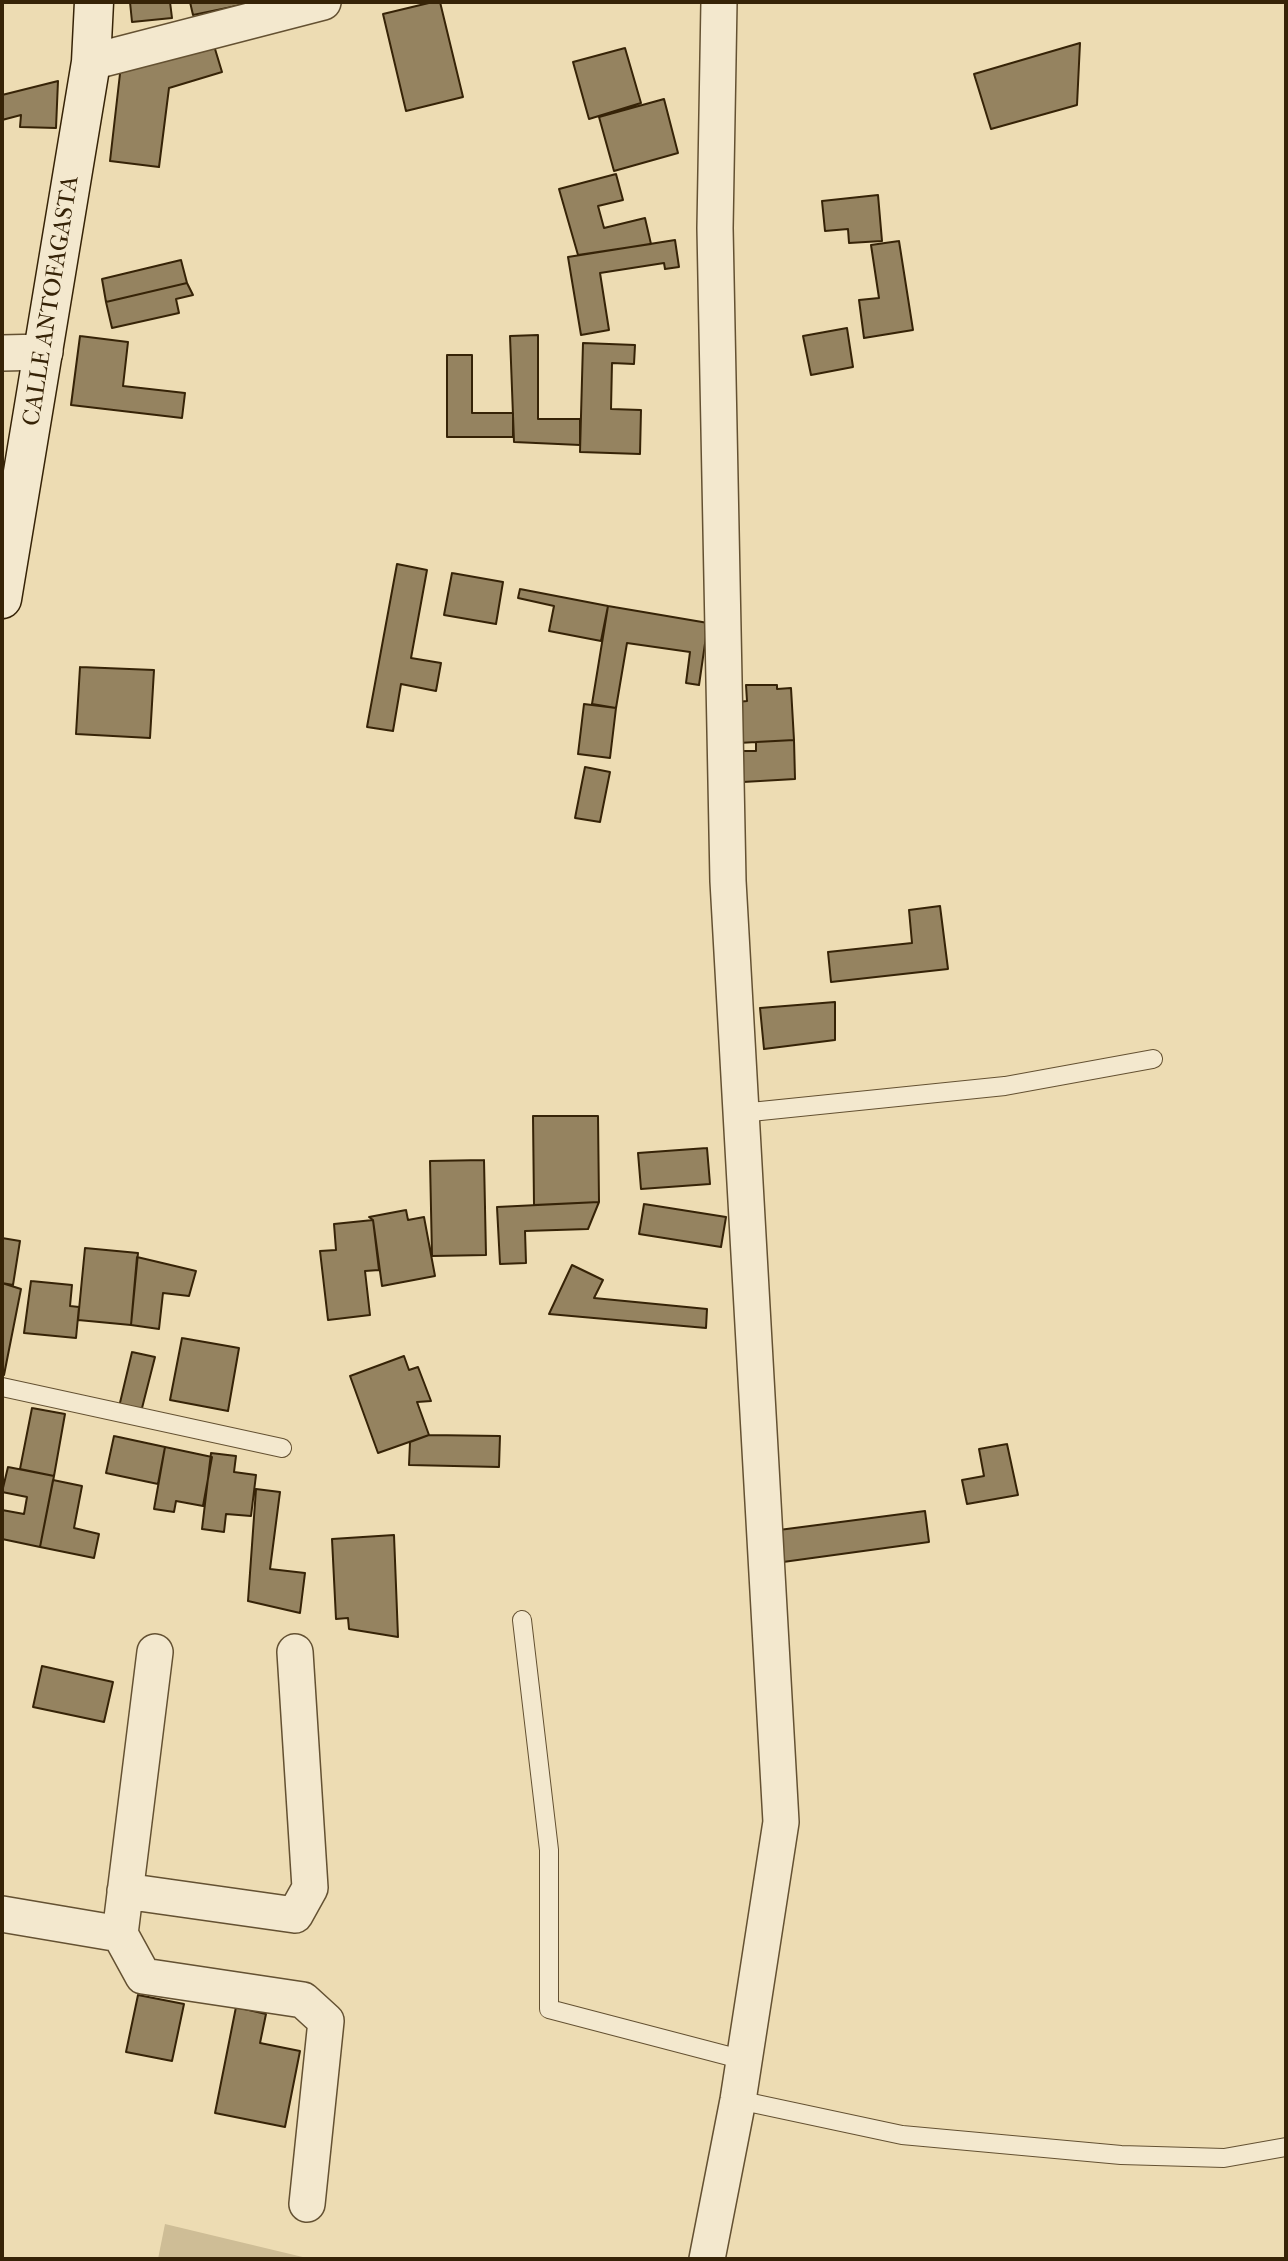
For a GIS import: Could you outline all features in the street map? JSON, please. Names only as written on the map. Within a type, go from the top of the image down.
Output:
[{"type":"main road","name":"CALLE ANTOFAGASTA","points":[[2,599],[91,62],[94,2]]},
{"type":"street","points":[[91,62],[323,2]]},
{"type":"street","points":[[707,2259],[738,2099],[781,1822],[728,881],[715,228],[719,2]]},
{"type":"street","points":[[2,353],[45,352]]},
{"type":"street","points":[[155,1652],[120,1934],[143,1976],[303,2000],[326,2021],[307,2204]]},
{"type":"street","points":[[125,1891],[295,1915],[310,1888],[295,1652]]},
{"type":"street","points":[[2,1914],[120,1934]]},
{"type":"lane","points":[[741,1113],[1005,1086],[1153,1059]]},
{"type":"lane","points":[[2,1387],[282,1448]]},
{"type":"lane","points":[[522,1620],[549,1850],[549,2009],[744,2060]]},
{"type":"lane","points":[[738,2099],[902,2135],[1121,2155],[1224,2158],[1286,2147]]},
{"type":"shaded area","points":[[165,2224],[311,2259],[158,2259]]},
{"type":"building","points":[[130,2],[170,2],[172,18],[132,22]]},
{"type":"building","points":[[190,2],[256,2],[193,15]]},
{"type":"building","points":[[440,2],[463,97],[406,111],[383,14]]},
{"type":"building","points":[[212,39],[222,72],[169,88],[159,167],[110,161],[121,65]]},
{"type":"building","points":[[1080,43],[1077,105],[991,129],[974,74]]},
{"type":"building","points":[[625,48],[641,103],[589,119],[573,62]]},
{"type":"building","points":[[58,81],[56,128],[20,127],[21,115],[2,120],[2,95]]},
{"type":"building","points":[[664,99],[678,153],[614,171],[599,117]]},
{"type":"building","points":[[616,174],[623,200],[598,206],[604,228],[645,218],[651,244],[578,255],[559,189]]},
{"type":"building","points":[[878,195],[882,241],[849,243],[848,229],[825,231],[822,201]]},
{"type":"building","points":[[675,240],[679,267],[665,269],[664,263],[600,273],[609,330],[581,335],[568,257]]},
{"type":"building","points":[[899,241],[913,330],[864,338],[859,300],[879,298],[871,245]]},
{"type":"building","points":[[181,260],[187,283],[106,302],[102,279]]},
{"type":"building","points":[[187,283],[193,295],[176,299],[179,313],[112,328],[106,302]]},
{"type":"building","points":[[847,328],[853,367],[811,375],[803,336]]},
{"type":"building","points":[[538,335],[538,419],[580,419],[580,445],[514,442],[510,336]]},
{"type":"building","points":[[80,336],[128,342],[123,386],[185,393],[182,418],[71,405]]},
{"type":"building","points":[[583,343],[635,345],[634,364],[612,363],[611,409],[641,410],[640,454],[580,452]]},
{"type":"building","points":[[447,355],[472,355],[472,413],[513,413],[513,437],[447,437]]},
{"type":"building","points":[[397,564],[427,570],[411,658],[441,663],[436,691],[401,684],[393,731],[367,727]]},
{"type":"building","points":[[452,573],[503,582],[496,624],[444,615]]},
{"type":"building","points":[[520,589],[608,606],[601,641],[549,631],[554,606],[518,598]]},
{"type":"building","points":[[608,606],[708,623],[699,685],[686,683],[690,652],[627,643],[616,708],[592,704]]},
{"type":"building","points":[[80,667],[154,670],[150,738],[76,734]]},
{"type":"building","points":[[746,685],[791,688],[794,740],[738,743],[737,702],[747,701]]},
{"type":"building","points":[[584,704],[616,708],[610,758],[578,754]]},
{"type":"building","points":[[794,740],[795,779],[743,782],[733,751],[756,751],[756,742]]},
{"type":"building","points":[[585,767],[610,772],[600,822],[575,818]]},
{"type":"building","points":[[940,906],[948,969],[831,982],[828,952],[912,943],[909,910]]},
{"type":"building","points":[[835,1002],[835,1040],[764,1049],[760,1008]]},
{"type":"building","points":[[533,1116],[598,1116],[599,1202],[534,1205]]},
{"type":"building","points":[[707,1148],[710,1184],[641,1189],[638,1153]]},
{"type":"building","points":[[484,1160],[486,1255],[432,1256],[430,1161]]},
{"type":"building","points":[[599,1202],[588,1229],[525,1231],[526,1263],[500,1264],[497,1207]]},
{"type":"building","points":[[644,1204],[726,1217],[721,1247],[639,1234]]},
{"type":"building","points":[[406,1210],[408,1220],[424,1217],[435,1276],[382,1286],[373,1220],[369,1217]]},
{"type":"building","points":[[373,1220],[379,1270],[365,1271],[370,1315],[328,1320],[320,1251],[336,1250],[334,1224]]},
{"type":"building","points":[[2,1238],[20,1241],[13,1285],[2,1283]]},
{"type":"building","points":[[85,1248],[138,1253],[131,1325],[78,1320]]},
{"type":"building","points":[[137,1257],[196,1271],[189,1296],[163,1293],[159,1329],[131,1325]]},
{"type":"building","points":[[572,1265],[603,1280],[594,1298],[707,1309],[706,1328],[549,1314]]},
{"type":"building","points":[[31,1281],[72,1285],[70,1306],[79,1307],[76,1338],[24,1333]]},
{"type":"building","points":[[2,1283],[21,1289],[4,1375],[2,1374]]},
{"type":"building","points":[[182,1338],[239,1348],[228,1411],[170,1400]]},
{"type":"building","points":[[132,1352],[155,1357],[141,1412],[119,1407]]},
{"type":"building","points":[[404,1356],[409,1370],[418,1367],[431,1401],[417,1402],[429,1435],[378,1453],[350,1376]]},
{"type":"building","points":[[32,1408],[65,1414],[54,1476],[20,1469]]},
{"type":"building","points":[[429,1435],[500,1436],[499,1467],[409,1465],[410,1442]]},
{"type":"building","points":[[114,1436],[165,1447],[158,1484],[106,1473]]},
{"type":"building","points":[[1007,1444],[1018,1495],[967,1504],[962,1480],[984,1476],[979,1449]]},
{"type":"building","points":[[165,1447],[212,1457],[203,1506],[176,1501],[174,1512],[154,1509]]},
{"type":"building","points":[[211,1453],[236,1456],[234,1472],[256,1475],[251,1516],[226,1514],[224,1532],[202,1529]]},
{"type":"building","points":[[8,1467],[54,1476],[40,1547],[2,1539],[2,1510],[24,1514],[27,1497],[2,1492]]},
{"type":"building","points":[[53,1480],[82,1486],[74,1528],[99,1534],[94,1558],[40,1547]]},
{"type":"building","points":[[256,1489],[280,1492],[270,1569],[305,1573],[300,1613],[248,1601]]},
{"type":"building","points":[[925,1511],[929,1542],[783,1562],[779,1530]]},
{"type":"building","points":[[394,1535],[398,1637],[349,1629],[348,1618],[336,1619],[332,1539]]},
{"type":"building","points":[[42,1666],[113,1682],[104,1722],[33,1707]]},
{"type":"building","points":[[138,1995],[184,2004],[172,2061],[126,2052]]},
{"type":"building","points":[[236,2007],[266,2014],[260,2043],[300,2051],[285,2127],[215,2113]]}]
